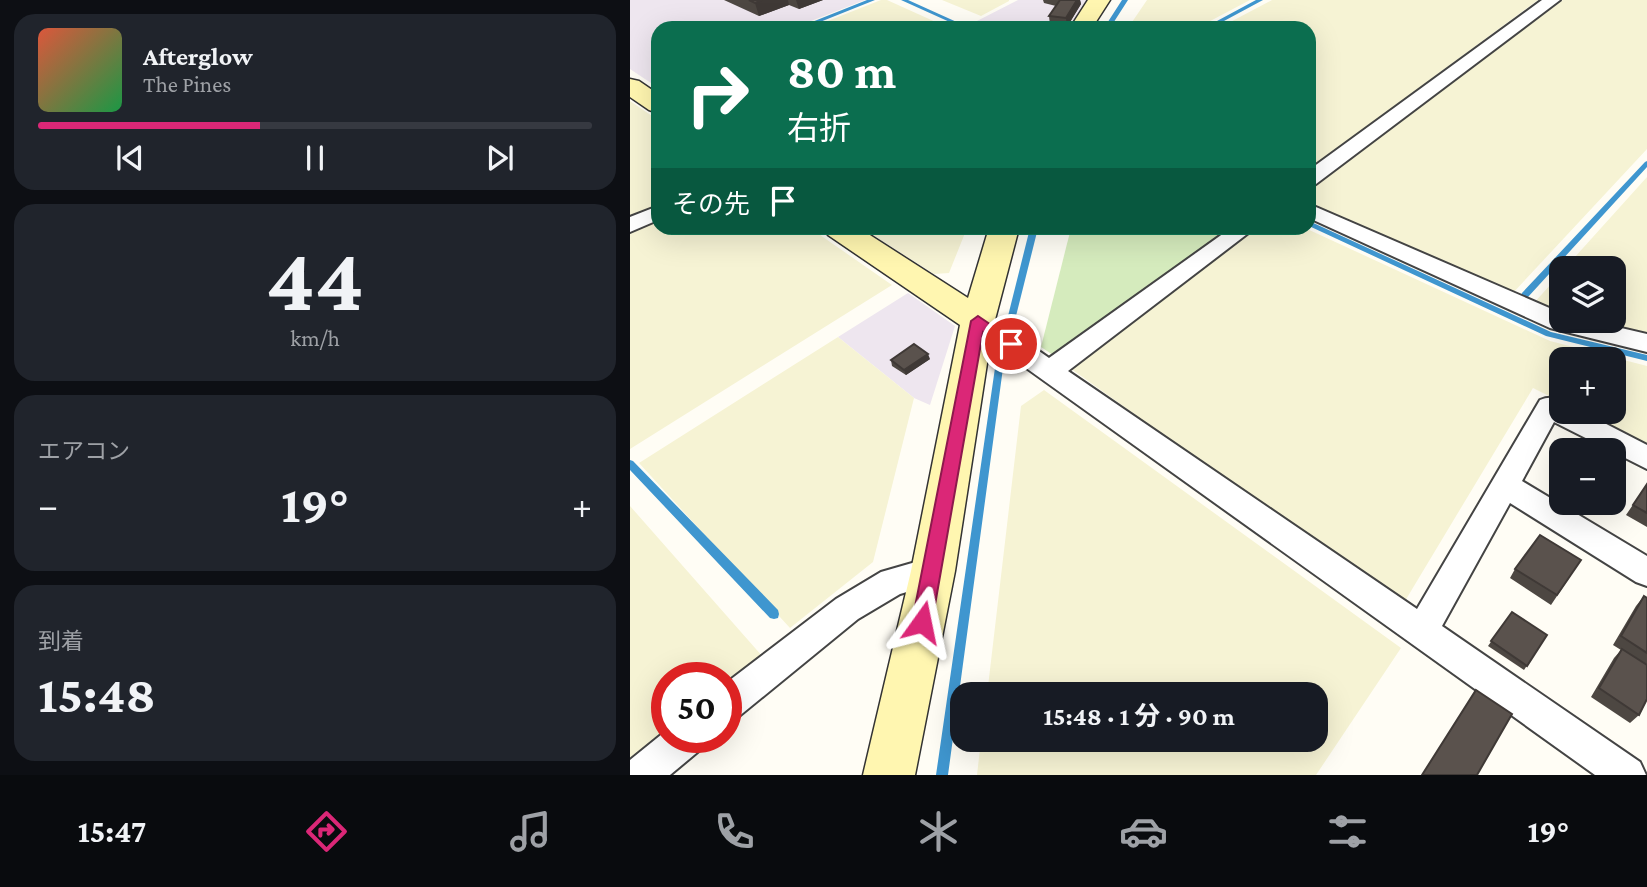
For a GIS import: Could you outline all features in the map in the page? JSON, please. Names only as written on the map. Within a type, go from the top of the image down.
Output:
[{"type":"main road","points":[[1086,21],[1099,0]]},
{"type":"main road","points":[[630,86],[651,100]]},
{"type":"main road","points":[[849,235],[978,321]]},
{"type":"main road","points":[[889,775],[933,571],[978,321],[1002,235]]},
{"type":"street","points":[[1316,175],[1552,0]]},
{"type":"street","points":[[1316,213],[1559,322],[1647,343]]},
{"type":"street","points":[[630,225],[651,215]]},
{"type":"street","points":[[1040,363],[1233,235]]},
{"type":"street","points":[[978,321],[1627,775]]},
{"type":"street","points":[[1422,631],[1549,407],[1647,458]]},
{"type":"street","points":[[1505,485],[1647,572]]},
{"type":"street","points":[[742,692],[847,609],[892,582],[933,571]]},
{"type":"street","points":[[641,775],[668,753]]},
{"type":"shaded area","points":[[630,0],[865,0],[811,21],[651,21],[651,83],[630,69]]},
{"type":"shaded area","points":[[887,0],[934,21],[828,21]]},
{"type":"shaded area","points":[[942,0],[1009,0],[1009,1],[981,16]]},
{"type":"shaded area","points":[[1018,0],[1091,0],[1076,21],[977,21]]},
{"type":"shaded area","points":[[1147,0],[1250,0],[1210,21],[1133,21]]},
{"type":"shaded area","points":[[1272,0],[1538,0],[1316,164],[1316,21],[1232,21]]},
{"type":"shaded area","points":[[1563,0],[1647,0],[1647,149],[1512,294],[1316,208],[1316,184]]},
{"type":"shaded area","points":[[630,101],[651,115],[651,208],[630,218]]},
{"type":"shaded area","points":[[1647,177],[1647,337],[1626,332],[1626,256],[1576,256]]},
{"type":"shaded area","points":[[651,222],[651,235],[820,235],[892,285],[630,449],[630,232]]},
{"type":"shaded area","points":[[1316,233],[1550,341],[1573,347],[1549,347],[1549,396],[1533,388],[1402,606],[1070,368],[1249,235]]},
{"type":"shaded area","points":[[873,235],[964,235],[949,273],[934,274]]},
{"type":"shaded area","points":[[1549,286],[1549,311],[1533,304]]},
{"type":"shaded area","points":[[908,293],[955,326],[930,405],[914,398],[838,337]]},
{"type":"shaded area","points":[[838,337],[914,398],[873,562],[790,628],[639,463]]},
{"type":"shaded area","points":[[1626,361],[1647,366],[1647,448],[1602,424],[1626,424]]},
{"type":"shaded area","points":[[1044,390],[1401,648],[1316,775],[977,775],[980,752],[1328,752],[1328,682],[989,682],[1021,406]]},
{"type":"shaded area","points":[[630,506],[763,657],[742,673],[742,662],[651,662],[651,747],[630,763]]},
{"type":"green space","points":[[1069,235],[1219,235],[1053,355],[1041,347]]},
{"type":"building","points":[[1060,0],[1077,0],[1066,18],[1049,16]]},
{"type":"building","points":[[914,344],[928,354],[904,370],[891,360]]},
{"type":"building","points":[[1647,484],[1647,513],[1633,505]]},
{"type":"building","points":[[1540,535],[1581,560],[1557,595],[1515,569]]},
{"type":"building","points":[[1644,596],[1647,598],[1647,653],[1621,636]]},
{"type":"building","points":[[1512,612],[1547,635],[1527,666],[1491,641]]},
{"type":"building","points":[[1622,649],[1647,665],[1647,699],[1639,715],[1599,688]]},
{"type":"building","points":[[1476,690],[1512,714],[1477,775],[1422,775]]},
{"type":"waterway","points":[[818,21],[872,0]]},
{"type":"waterway","points":[[904,0],[951,21]]},
{"type":"waterway","points":[[1112,21],[1125,0]]},
{"type":"waterway","points":[[1220,21],[1260,0]]},
{"type":"waterway","points":[[1525,295],[1647,163]]},
{"type":"waterway","points":[[1316,226],[1549,334],[1647,358]]},
{"type":"waterway","points":[[942,775],[999,368],[1032,235]]},
{"type":"waterway","points":[[630,464],[774,614]]},
{"type":"route","points":[[922,622],[978,321],[1011,344]]}]
